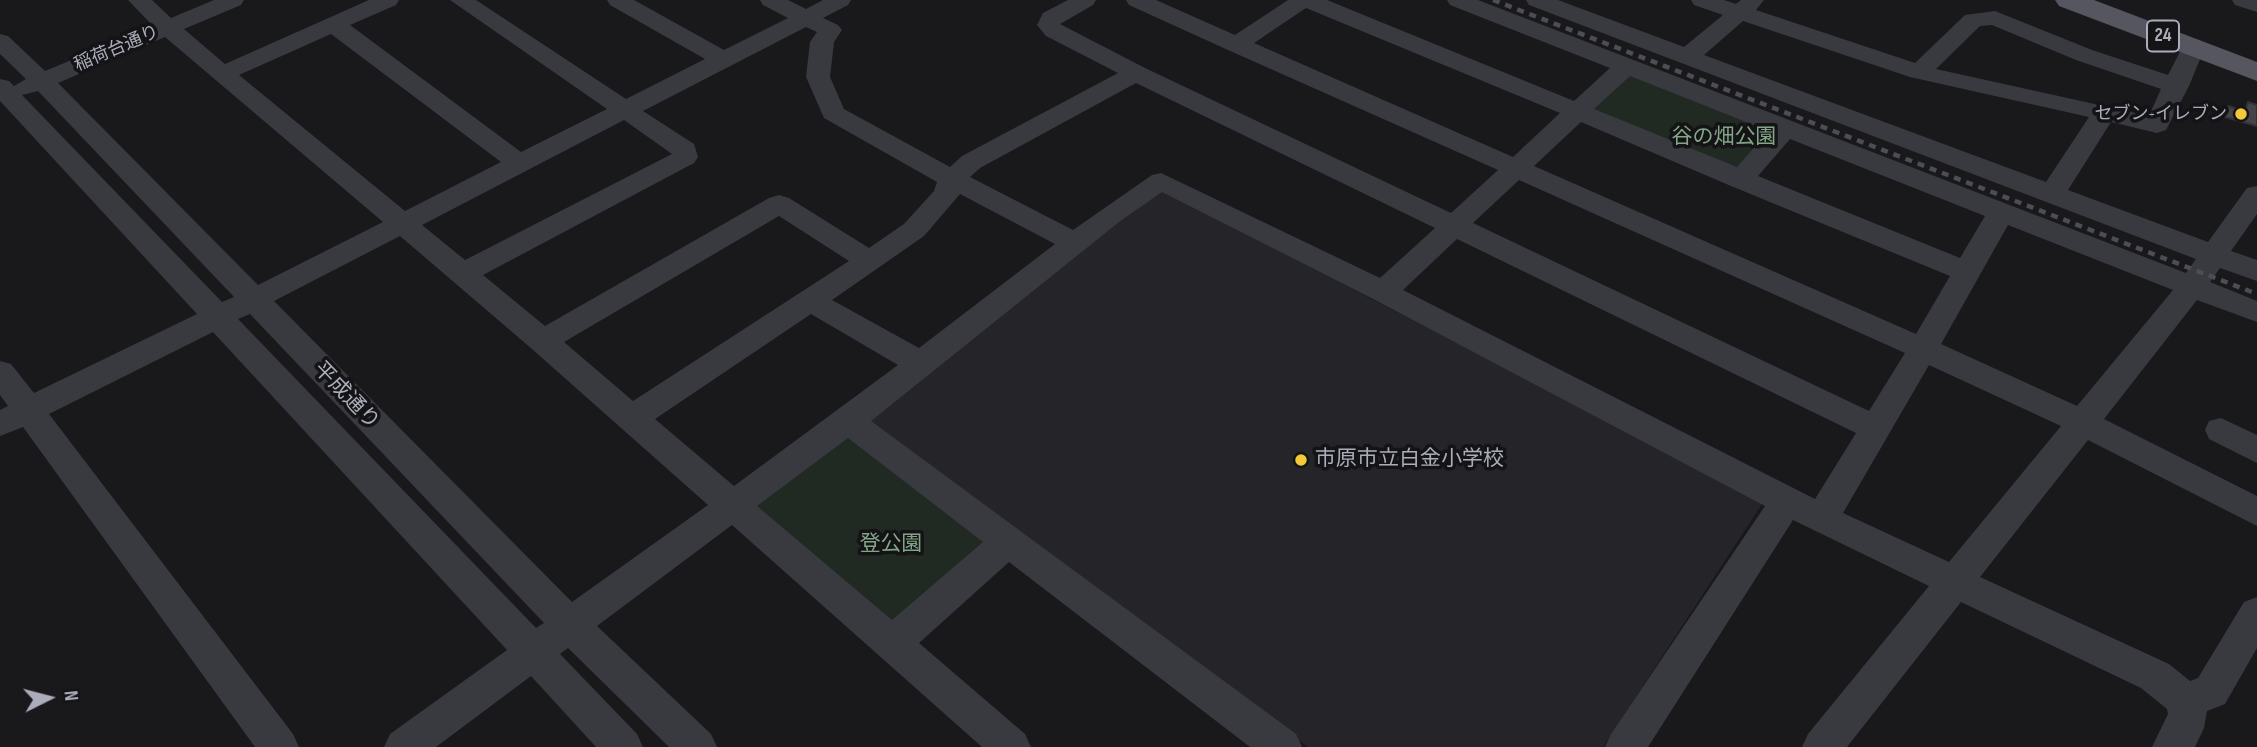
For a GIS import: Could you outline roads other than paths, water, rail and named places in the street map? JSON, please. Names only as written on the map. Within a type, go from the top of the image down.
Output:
[{"type":"main road","name":"24","points":[[2069,0],[2257,72]]},
{"type":"street","points":[[139,0],[168,28],[543,341],[1012,747]]},
{"type":"street","name":"稲荷台通り","points":[[3,93],[41,81],[233,0]]},
{"type":"street","points":[[224,73],[388,0]]},
{"type":"street","points":[[461,0],[685,150],[685,157],[461,274]]},
{"type":"street","points":[[618,0],[724,60]]},
{"type":"street","points":[[771,0],[831,33],[822,42],[818,77],[833,113],[1076,243]]},
{"type":"street","points":[[14,417],[252,300],[840,0]]},
{"type":"street","points":[[1085,0],[1051,18],[1048,25],[1054,31],[1136,73],[1876,428]]},
{"type":"street","points":[[1137,0],[1923,349],[2084,423],[2257,512]]},
{"type":"street","points":[[1236,46],[1305,0],[1967,272]]},
{"type":"street","points":[[1458,0],[2257,312]]},
{"type":"street","points":[[1537,0],[2257,271]]},
{"type":"street","points":[[1702,0],[1747,6],[1919,72],[2157,125],[2193,47]]},
{"type":"street","points":[[2243,0],[2257,5]]},
{"type":"street","points":[[1688,57],[1747,6]]},
{"type":"street","points":[[1919,72],[1973,20],[1995,18],[2084,55],[2177,86]]},
{"type":"street","points":[[333,24],[520,164]]},
{"type":"street","name":"平成通り","points":[[0,41],[570,626],[697,747]]},
{"type":"street","points":[[1383,292],[1626,66]]},
{"type":"street","points":[[630,419],[914,230],[946,194],[952,179],[971,162],[1136,73]]},
{"type":"street","name":"平成通り","points":[[3,93],[219,316],[623,747]]},
{"type":"street","points":[[2052,194],[2104,114]]},
{"type":"street","points":[[1740,180],[1786,127]]},
{"type":"street","points":[[404,747],[848,421],[1120,208],[1161,181],[1383,292],[1786,502],[2155,676],[2185,700],[2188,714],[2185,728],[2172,747]]},
{"type":"street","points":[[1822,747],[2192,286],[2257,194]]},
{"type":"street","points":[[543,341],[779,204],[870,261]]},
{"type":"street","points":[[1821,519],[2001,212]]},
{"type":"street","points":[[809,300],[922,364]]},
{"type":"street","points":[[0,372],[14,417],[279,747]]},
{"type":"street","points":[[848,421],[1282,747]]},
{"type":"street","points":[[2221,430],[2257,450]]},
{"type":"street","points":[[1625,747],[1786,502]]},
{"type":"street","points":[[892,643],[1008,541]]},
{"type":"street","points":[[2185,700],[2211,692],[2253,630]]},
{"type":"railway","points":[[1493,0],[2257,294]]},
{"type":"place","name":"セブン-イレブン","points":[[2241,114]]},
{"type":"place","name":"市原市立白金小学校","points":[[1301,460]]},
{"type":"park label","name":"谷の畑公園","points":[[1724,138]]},
{"type":"park label","name":"登公園","points":[[891,545]]}]
